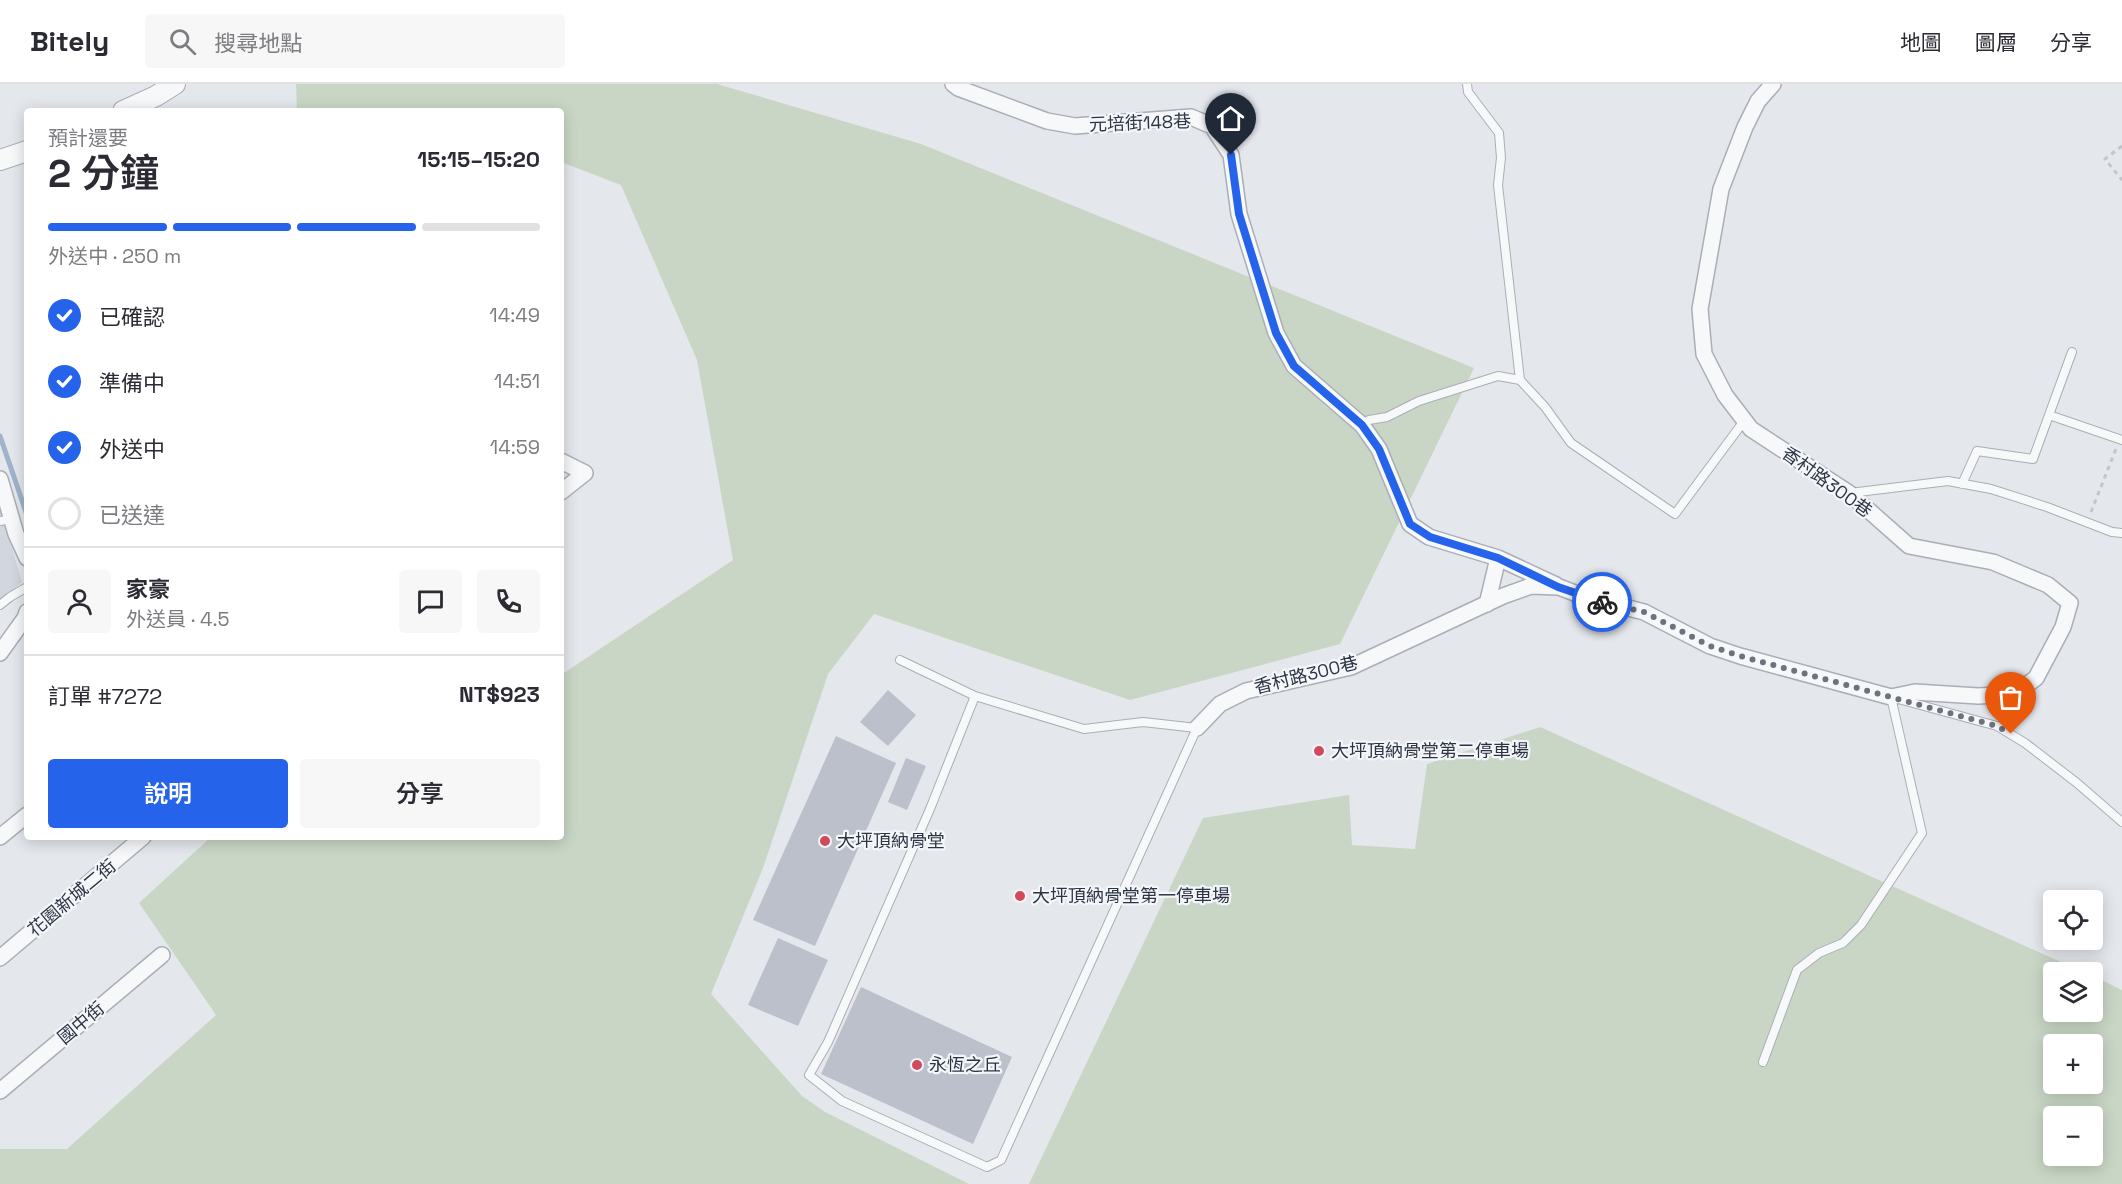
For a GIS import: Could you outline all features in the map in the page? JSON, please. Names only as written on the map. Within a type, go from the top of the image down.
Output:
[{"type":"street","points":[[130,108],[175,84]]},
{"type":"street","name":"元培街148巷","points":[[954,84],[958,88],[1047,121],[1075,126],[1191,117],[1212,126],[1231,155],[1239,214],[1276,333],[1294,366],[1362,425],[1379,449],[1410,524],[1430,537],[1498,558],[1558,587]]},
{"type":"street","name":"香村路300巷","points":[[1197,728],[1220,704],[1246,691],[1351,667],[1503,596],[1531,586],[1558,587],[1585,597],[1644,612],[1710,646],[1891,698],[1915,692],[1978,696],[2015,694],[2036,678],[2063,627],[2070,603],[2048,585],[1993,562],[1909,546],[1849,493],[1750,429],[1725,395],[1704,354],[1700,309],[1721,189],[1745,127],[1758,101],[1773,84]]},
{"type":"street","points":[[0,160],[24,152]]},
{"type":"street","points":[[564,462],[585,473],[564,490]]},
{"type":"street","points":[[0,479],[6,520],[24,553]]},
{"type":"street","points":[[1487,604],[1498,558]]},
{"type":"street","points":[[0,653],[24,619]]},
{"type":"street","points":[[0,837],[24,817]]},
{"type":"street","name":"花園新城二街","points":[[0,958],[139,840]]},
{"type":"street","name":"國中街","points":[[0,1091],[162,955]]},
{"type":"lane","points":[[1467,84],[1468,92],[1499,133],[1501,158],[1498,185],[1520,380],[1545,407],[1571,443],[1675,514],[1744,421]]},
{"type":"lane","points":[[1962,484],[1977,451],[2033,459],[2072,352]]},
{"type":"lane","points":[[1362,425],[1369,420],[1387,417],[1419,401],[1498,376],[1520,380]]},
{"type":"lane","points":[[2049,416],[2121,439]]},
{"type":"lane","points":[[1849,493],[1948,481],[1991,489],[2112,532],[2122,533]]},
{"type":"lane","points":[[0,605],[24,589]]},
{"type":"lane","points":[[900,660],[975,696],[1084,729],[1143,722],[1197,728],[1001,1160],[987,1167],[842,1101],[809,1075],[828,1042],[930,809],[975,696]]},
{"type":"lane","points":[[1763,1062],[1797,970],[1820,953],[1843,942],[1861,925],[1922,833],[1891,698],[1997,726],[2060,769],[2122,822]]},
{"type":"path","points":[[2122,146],[2105,159],[2122,180]]},
{"type":"path","points":[[2087,522],[2121,439]]},
{"type":"shaded area","points":[[0,508],[22,582],[0,601]]},
{"type":"green space","points":[[296,84],[717,84],[921,144],[1474,368],[1340,644],[1130,700],[874,614],[828,674],[763,868],[711,994],[802,1096],[825,1112],[969,1184],[0,1184],[0,1149],[67,1149],[216,1015],[139,903],[208,840],[564,840],[564,673],[733,560],[697,360],[621,185],[564,163],[564,108],[297,108]]},
{"type":"green space","points":[[1540,727],[2061,962],[2043,962],[2043,1022],[2103,1022],[2103,981],[2122,990],[2122,1184],[1029,1184],[1203,818],[1349,795],[1352,845],[1415,849],[1427,764]]},
{"type":"building","points":[[888,690],[916,715],[888,746],[860,722]]},
{"type":"building","name":"大坪頂納骨堂","points":[[836,736],[896,763],[815,946],[753,920]]},
{"type":"building","points":[[906,758],[926,766],[907,810],[888,802]]},
{"type":"building","points":[[778,938],[828,960],[798,1026],[748,1005]]},
{"type":"building","name":"永恆之丘","points":[[861,987],[1012,1057],[973,1144],[821,1074]]},
{"type":"waterway","points":[[0,436],[24,506]]},
{"type":"way so far","points":[[1602,602],[1644,612],[1710,646],[1740,656],[1997,726],[2011,734]]},
{"type":"place","name":"大坪頂納骨堂第二停車場","points":[[1319,751]]},
{"type":"place","name":"大坪頂納骨堂","points":[[825,841]]},
{"type":"place","name":"大坪頂納骨堂第一停車場","points":[[1020,896]]},
{"type":"place","name":"永恆之丘","points":[[917,1065]]},
{"type":"route","points":[[1231,155],[1239,214],[1276,333],[1294,366],[1362,425],[1379,449],[1410,524],[1430,537],[1498,558],[1540,576],[1558,587],[1602,602]]}]
